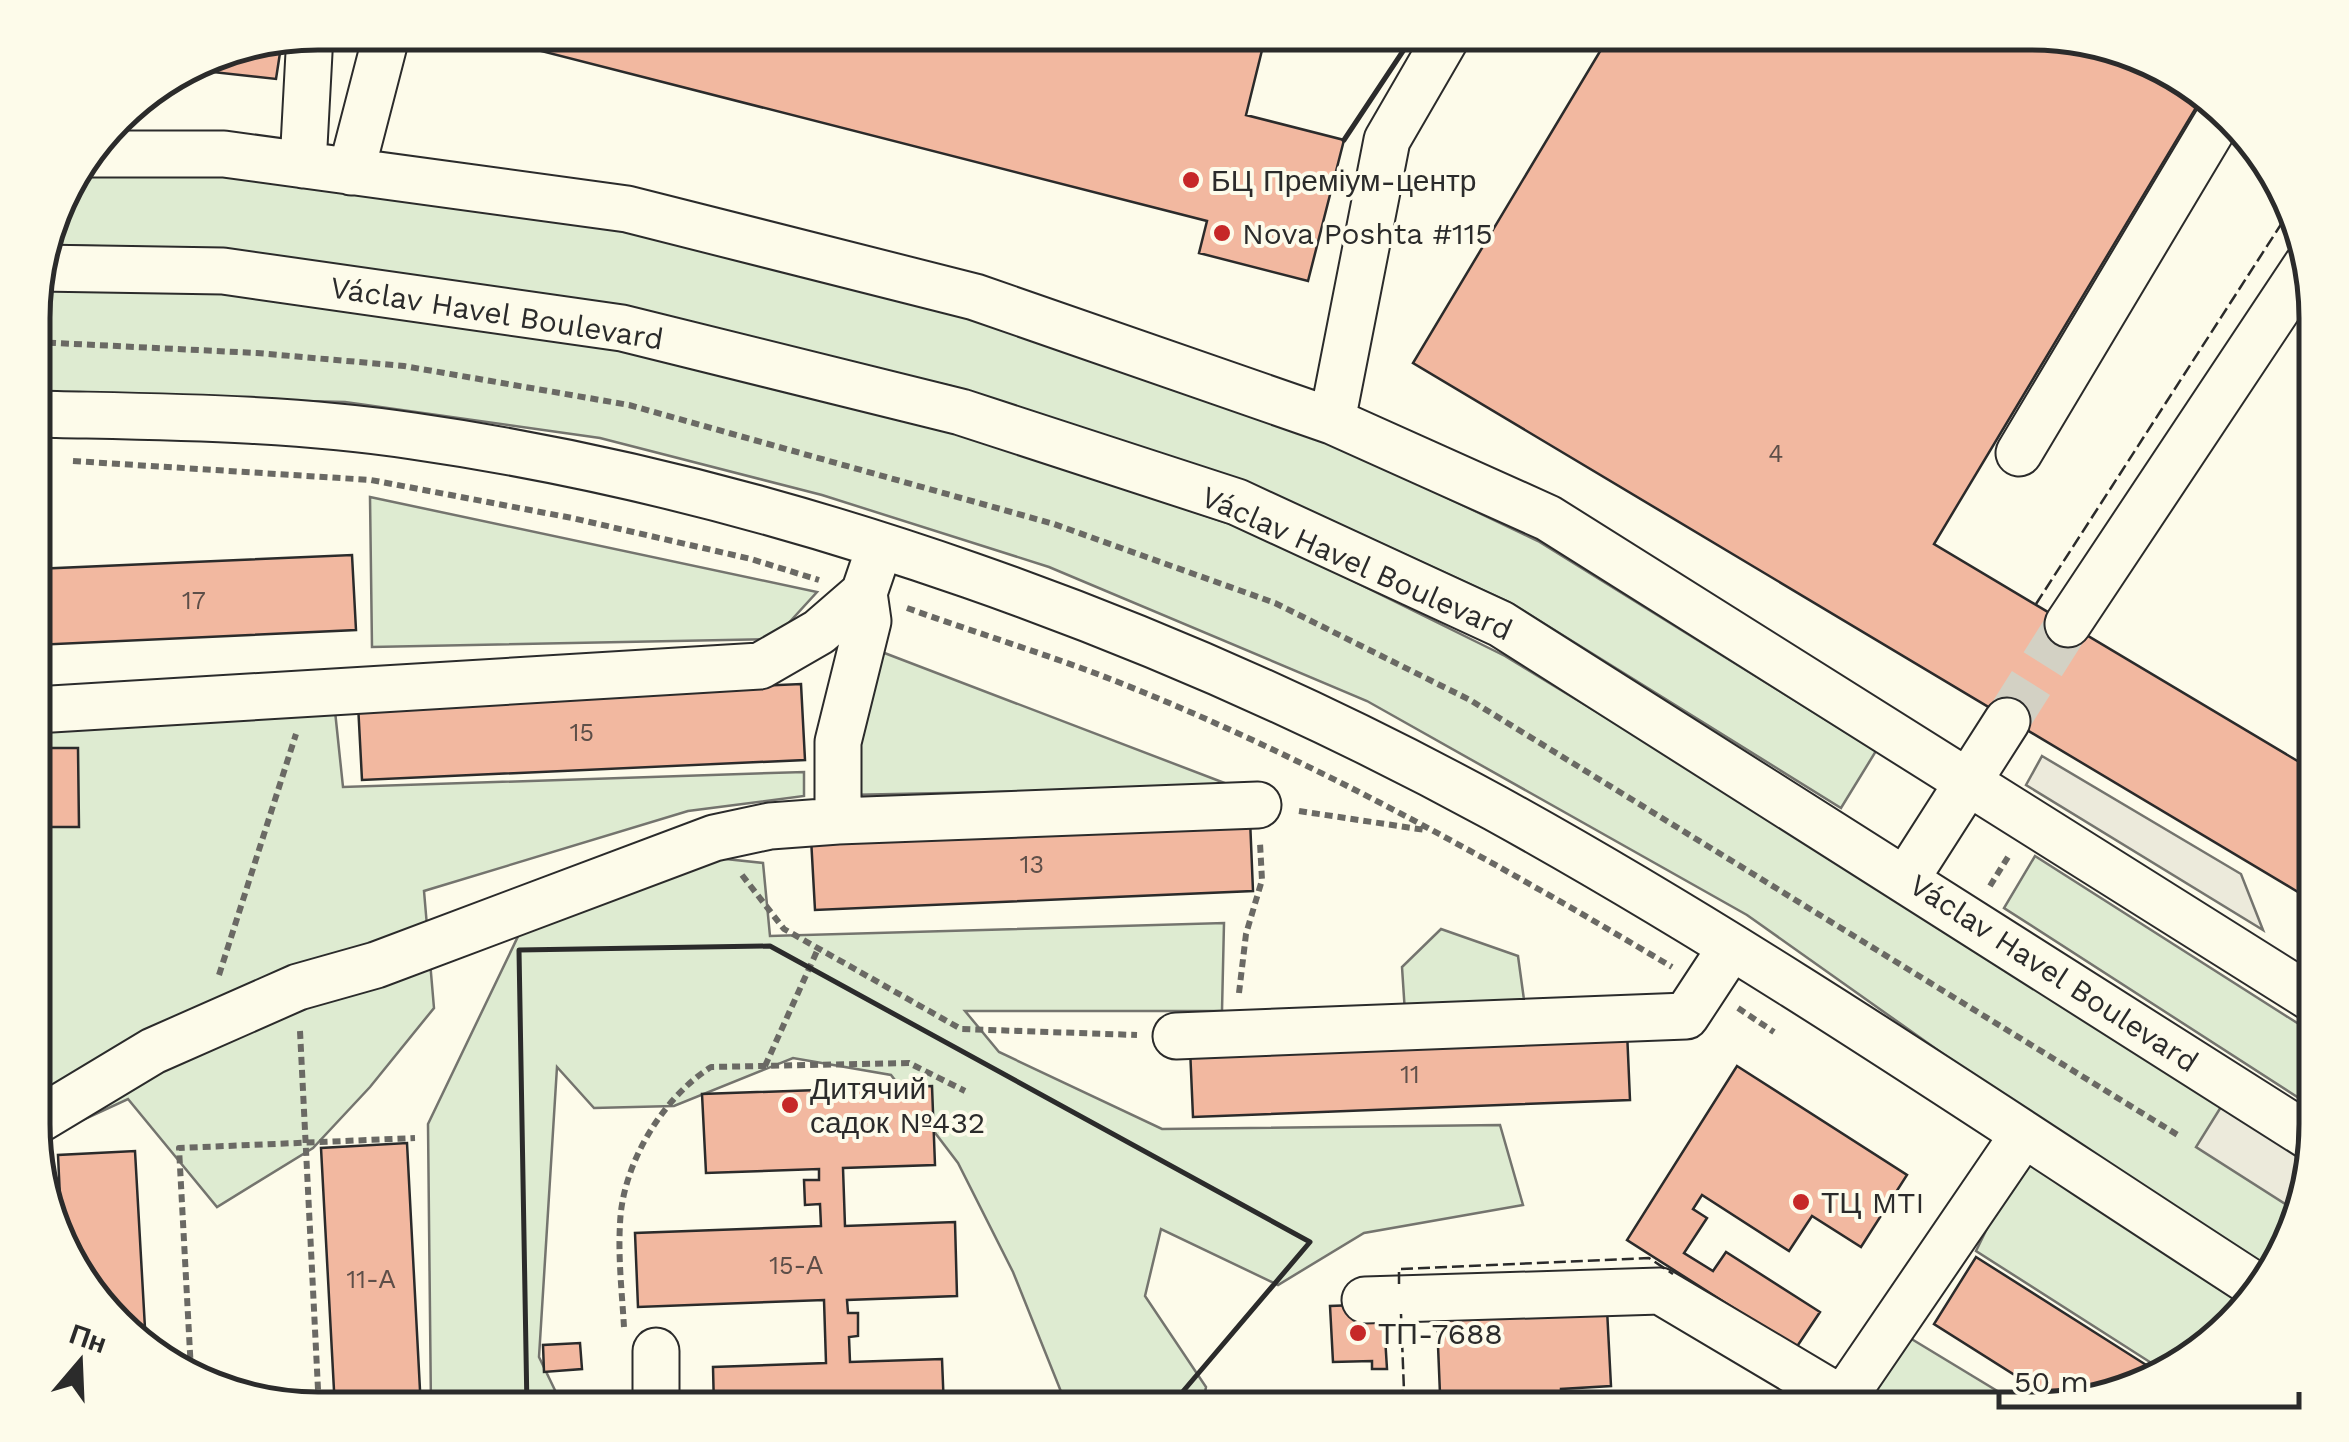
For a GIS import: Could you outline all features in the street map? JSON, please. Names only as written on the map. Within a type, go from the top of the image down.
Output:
[{"type":"street","points":[[350,172],[381,50]]},
{"type":"street","points":[[1332,421],[1387,140],[1439,50]]},
{"type":"street","points":[[302,165],[309,51]]},
{"type":"street","points":[[2020,453],[2216,125]]},
{"type":"street","points":[[106,154],[224,154],[627,209],[956,292],[1332,421],[1548,518],[2298,990]]},
{"type":"street","name":"Václav Havel Boulevard","points":[[55,268],[222,272],[622,328],[960,412],[1218,496],[1501,624],[2298,1129]]},
{"type":"street","points":[[2068,624],[2297,289]]},
{"type":"street","points":[[50,414],[257,420],[413,436],[632,478],[880,546],[1098,622],[1275,697],[1497,810],[1730,949],[2248,1281]]},
{"type":"street","points":[[838,821],[838,742],[868,620],[864,594],[880,546]]},
{"type":"street","points":[[50,709],[760,666],[819,632],[864,594]]},
{"type":"street","points":[[1906,879],[2007,721]]},
{"type":"street","points":[[50,1113],[153,1051],[298,987],[376,965],[714,838],[770,826],[838,821],[1258,805]]},
{"type":"street","points":[[1176,1036],[1686,1016],[1730,949]]},
{"type":"street","points":[[1848,1391],[2023,1135]]},
{"type":"street","points":[[1365,1300],[1660,1290],[1819,1391]]},
{"type":"street","points":[[656,1351],[656,1392]]},
{"type":"path","points":[[54,460],[372,480],[572,518],[751,559],[864,594],[1101,676],[1265,748],[1432,831],[1705,987],[1774,1032]]},
{"type":"path","points":[[202,1031],[308,695]]},
{"type":"path","points":[[1234,1034],[1246,934],[1262,880],[1258,805],[1265,748]]},
{"type":"path","points":[[1258,805],[1432,831]]},
{"type":"path","points":[[714,838],[784,929],[961,1029],[1176,1036]]},
{"type":"path","points":[[1984,895],[2008,857]]},
{"type":"path","points":[[765,1066],[818,951]]},
{"type":"path","points":[[298,987],[318,1392]]},
{"type":"path","points":[[656,1351],[624,1340],[620,1221],[639,1151],[684,1085],[711,1068],[909,1062],[965,1091]]},
{"type":"path","points":[[190,1359],[179,1148],[415,1138]]},
{"type":"green space","points":[[98,165],[222,166],[620,228],[970,313],[1292,424],[1538,541],[1876,751],[1841,808],[1509,602],[1262,489],[951,386],[604,307],[223,249],[60,245],[70,216]]},
{"type":"green space","points":[[52,283],[234,288],[621,350],[944,428],[1254,532],[1505,656],[2298,1140],[2285,1210],[2260,1262],[2018,1107],[1747,915],[1367,701],[1049,567],[822,495],[600,438],[345,402],[50,394]]},
{"type":"green space","points":[[370,497],[817,592],[774,639],[372,647]]},
{"type":"green space","points":[[874,649],[1235,787],[845,795]]},
{"type":"green space","points":[[335,711],[343,787],[804,772],[804,796],[688,811],[424,891],[434,1008],[370,1087],[313,1148],[217,1207],[128,1099],[51,1135],[50,727]]},
{"type":"green space","points":[[688,855],[763,863],[770,936],[1224,923],[1222,1011],[965,1011],[999,1052],[1162,1129],[1500,1125],[1523,1205],[1364,1233],[1278,1285],[1161,1229],[1145,1296],[1206,1387],[1205,1391],[1061,1392],[1013,1272],[958,1163],[891,1075],[793,1058],[674,1106],[594,1108],[557,1067],[539,1357],[556,1392],[431,1392],[428,1124],[523,926]]},
{"type":"green space","points":[[2035,856],[2298,1024],[2298,1097],[2004,908]]},
{"type":"green space","points":[[1441,929],[1518,956],[1525,1007],[1405,1013],[1402,967]]},
{"type":"green space","points":[[2022,1157],[2240,1291],[2194,1337],[2151,1363],[1976,1251]]},
{"type":"green space","points":[[1900,1332],[1997,1391],[1870,1391]]},
{"type":"shaded area","points":[[2042,756],[2241,874],[2263,930],[2026,785]]},
{"type":"shaded area","points":[[2229,1094],[2298,1139],[2286,1205],[2196,1147]]},
{"type":"building","name":"БЦ Преміум-центр","points":[[538,50],[1262,50],[1246,115],[1344,140],[1308,281],[1199,253],[1207,221]]},
{"type":"building","points":[[1601,50],[2048,51],[2117,64],[2180,95],[2196,108],[1934,544],[2298,761],[2298,892],[1413,363]]},
{"type":"building","points":[[280,53],[276,79],[212,72]]},
{"type":"building","points":[[352,555],[356,630],[50,644],[50,568]]},
{"type":"building","points":[[801,684],[805,760],[362,780],[358,704]]},
{"type":"building","points":[[50,748],[78,748],[79,827],[50,827]]},
{"type":"building","points":[[1250,819],[1253,891],[815,910],[811,838]]},
{"type":"building","points":[[1627,1031],[1630,1100],[1193,1117],[1190,1048]]},
{"type":"building","name":"ТЦ MTI","points":[[1737,1066],[1907,1175],[1861,1247],[1812,1216],[1789,1251],[1702,1195],[1693,1209],[1707,1218],[1684,1253],[1713,1271],[1726,1252],[1820,1312],[1796,1348],[1627,1240]]},
{"type":"building","points":[[932,1086],[935,1165],[843,1168],[845,1226],[955,1222],[957,1296],[847,1300],[848,1313],[858,1313],[858,1336],[849,1337],[850,1362],[942,1359],[943,1392],[714,1392],[713,1367],[826,1363],[824,1300],[638,1307],[635,1233],[821,1226],[820,1204],[805,1205],[804,1180],[819,1180],[819,1169],[706,1173],[702,1094]]},
{"type":"building","points":[[407,1143],[420,1392],[334,1392],[321,1148]]},
{"type":"building","points":[[135,1151],[145,1328],[105,1287],[86,1258],[60,1194],[58,1155]]},
{"type":"building","points":[[1976,1257],[2147,1365],[2100,1383],[2040,1391],[1934,1324]]},
{"type":"building","points":[[1606,1290],[1611,1386],[1561,1391],[1440,1391],[1436,1297]]},
{"type":"building","name":"ТП-7688","points":[[1383,1304],[1387,1369],[1372,1369],[1372,1361],[1333,1362],[1330,1306]]},
{"type":"building","points":[[580,1343],[582,1369],[544,1372],[543,1345]]},
{"type":"tunnel","points":[[2007,721],[2068,624]]},
{"type":"fence","points":[[2036,604],[2282,223]]},
{"type":"fence","points":[[1399,1284],[1399,1269],[1649,1258],[1673,1274]]},
{"type":"fence","points":[[1398,1391],[1404,1391],[1401,1314]]},
{"type":"wall","points":[[1344,140],[1404,50]]},
{"type":"wall","points":[[527,1392],[519,950],[770,946],[1310,1242],[1183,1392]]},
{"type":"place","name":"БЦ Преміум-центр","points":[[1191,180]]},
{"type":"place","name":"Nova Poshta #115","points":[[1222,233]]},
{"type":"place","name":"Дитячий садок №432","points":[[790,1105]]},
{"type":"place","name":"ТЦ MTI","points":[[1801,1202]]},
{"type":"place","name":"ТП-7688","points":[[1358,1333]]}]
